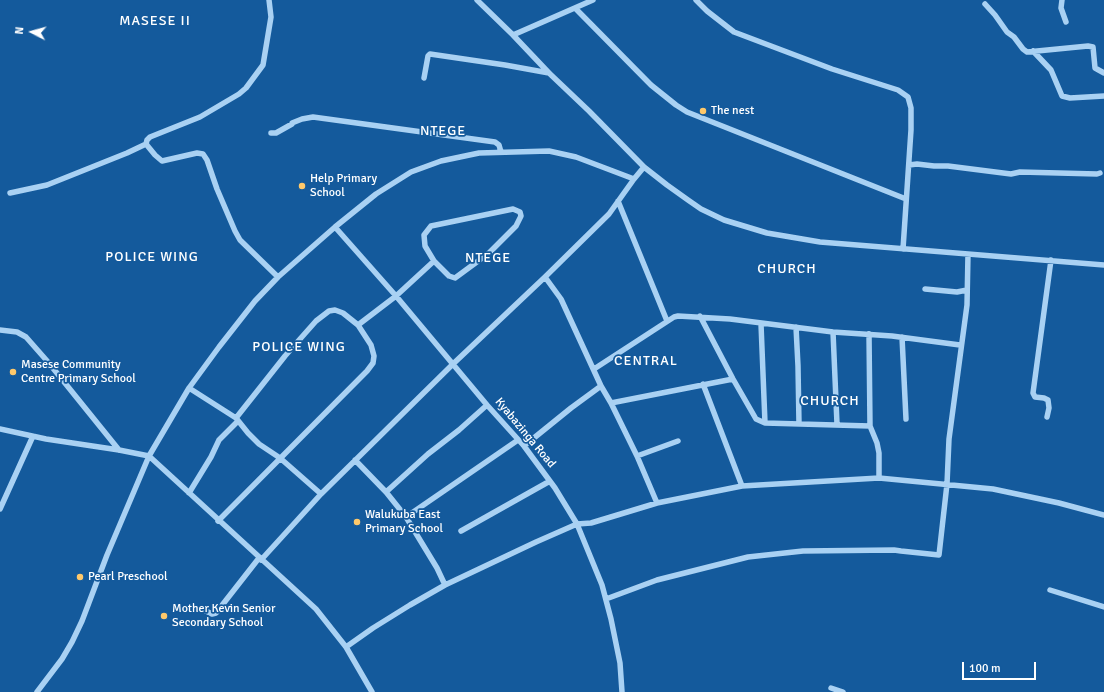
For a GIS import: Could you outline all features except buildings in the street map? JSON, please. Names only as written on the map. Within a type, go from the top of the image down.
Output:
[{"type":"street","points":[[10,193],[47,185],[127,154],[146,144],[150,137],[200,117],[239,94],[246,88],[263,65],[271,17],[269,0]]},
{"type":"street","points":[[477,0],[644,167],[701,209],[724,220],[767,233],[820,242],[1104,265]]},
{"type":"street","points":[[513,35],[576,9],[593,0]]},
{"type":"street","points":[[696,0],[707,11],[734,32],[908,96],[911,108],[909,165],[903,249]]},
{"type":"street","points":[[1062,0],[1060,8],[1066,22]]},
{"type":"street","points":[[985,4],[996,15],[1007,32],[1014,37],[1027,52],[1093,46],[1094,68],[1104,73]]},
{"type":"street","points":[[576,9],[651,85],[687,112],[906,199]]},
{"type":"street","points":[[1033,51],[1050,70],[1062,96],[1070,98],[1104,96]]},
{"type":"street","points":[[424,78],[428,56],[430,54],[549,73]]},
{"type":"street","points":[[271,133],[276,133],[292,123],[302,119],[313,117],[495,142],[499,145],[501,152]]},
{"type":"street","points":[[146,144],[162,161],[197,154],[203,154],[205,156],[217,189],[240,240],[278,277]]},
{"type":"street","points":[[37,692],[62,659],[82,621],[120,523],[149,456],[189,388],[255,300],[278,277],[335,227],[376,194],[411,172],[440,161],[479,153],[549,151],[576,157],[634,179]]},
{"type":"street","points":[[909,165],[917,164],[948,166],[1011,174],[1020,172],[1100,173]]},
{"type":"street","points":[[204,610],[212,614],[216,613],[260,559],[321,494],[609,214],[644,167]]},
{"type":"street","points":[[618,201],[668,321]]},
{"type":"street","points":[[513,209],[520,212],[521,216],[516,226],[489,252],[457,277],[451,278],[434,261],[425,246],[424,240],[424,235],[431,226],[513,209]]},
{"type":"street","name":"Kyabazinga Road","points":[[335,227],[396,296],[487,405],[524,446],[550,482],[577,524],[602,585],[620,663],[622,692]]},
{"type":"street","points":[[606,600],[657,580],[748,557],[803,551],[894,550],[901,552],[939,555],[947,484],[949,439],[966,305],[968,254]]},
{"type":"street","points":[[1046,417],[1049,408],[1048,400],[1035,397],[1033,393],[1051,260]]},
{"type":"street","points":[[358,325],[396,296],[434,261]]},
{"type":"street","points":[[545,277],[561,299],[601,386],[611,402],[657,504]]},
{"type":"street","points":[[925,288],[957,292],[967,290]]},
{"type":"street","points":[[189,493],[211,458],[219,440],[285,356],[323,315],[329,311],[335,310],[343,313],[358,325],[374,350],[372,363],[367,371],[218,521]]},
{"type":"street","points":[[594,369],[674,317],[678,316],[700,316],[833,332],[902,337],[960,345]]},
{"type":"street","points":[[700,316],[756,420],[765,423],[870,426]]},
{"type":"street","points":[[761,324],[765,423]]},
{"type":"street","points":[[796,327],[798,424]]},
{"type":"street","points":[[0,330],[17,332],[26,337],[119,450]]},
{"type":"street","points":[[833,332],[837,424]]},
{"type":"street","points":[[869,334],[870,426],[877,443],[879,453],[879,478]]},
{"type":"street","points":[[902,337],[906,419]]},
{"type":"street","points":[[611,402],[733,379]]},
{"type":"street","points":[[703,384],[742,486]]},
{"type":"street","points":[[524,446],[601,386]]},
{"type":"street","points":[[189,388],[237,419],[259,444],[280,458],[321,494]]},
{"type":"street","points":[[386,492],[428,454],[459,430],[487,405]]},
{"type":"street","points":[[0,429],[149,456],[218,521],[316,609],[346,647],[372,692]]},
{"type":"street","points":[[0,509],[33,436]]},
{"type":"street","points":[[406,517],[518,440]]},
{"type":"street","points":[[636,456],[678,441]]},
{"type":"street","points":[[355,460],[386,492],[406,517],[437,568],[445,585]]},
{"type":"street","points":[[346,647],[379,624],[445,585],[522,548],[577,524],[591,523],[657,504],[742,486],[879,478],[993,489],[1104,515]]},
{"type":"street","points":[[461,530],[550,482]]},
{"type":"street","points":[[1050,590],[1104,608]]},
{"type":"street","points":[[831,688],[843,692]]},
{"type":"place","name":"The nest","points":[[703,111]]},
{"type":"place","name":"Help Primary School","points":[[302,186]]},
{"type":"place","name":"Masese Community Centre Primary School","points":[[13,372]]},
{"type":"place","name":"Walukuba East Primary School","points":[[357,522]]},
{"type":"place","name":"Pearl Preschool","points":[[80,577]]},
{"type":"place","name":"Mother Kevin Senior Secondary School","points":[[164,616]]},
{"type":"district","name":"MASESE II","points":[[155,21]]},
{"type":"district","name":"NTEGE","points":[[443,131]]},
{"type":"district","name":"POLICE WING","points":[[152,257]]},
{"type":"district","name":"NTEGE","points":[[488,258]]},
{"type":"district","name":"CHURCH","points":[[787,269]]},
{"type":"district","name":"POLICE WING","points":[[299,347]]},
{"type":"district","name":"CENTRAL","points":[[646,361]]},
{"type":"district","name":"CHURCH","points":[[830,401]]}]
